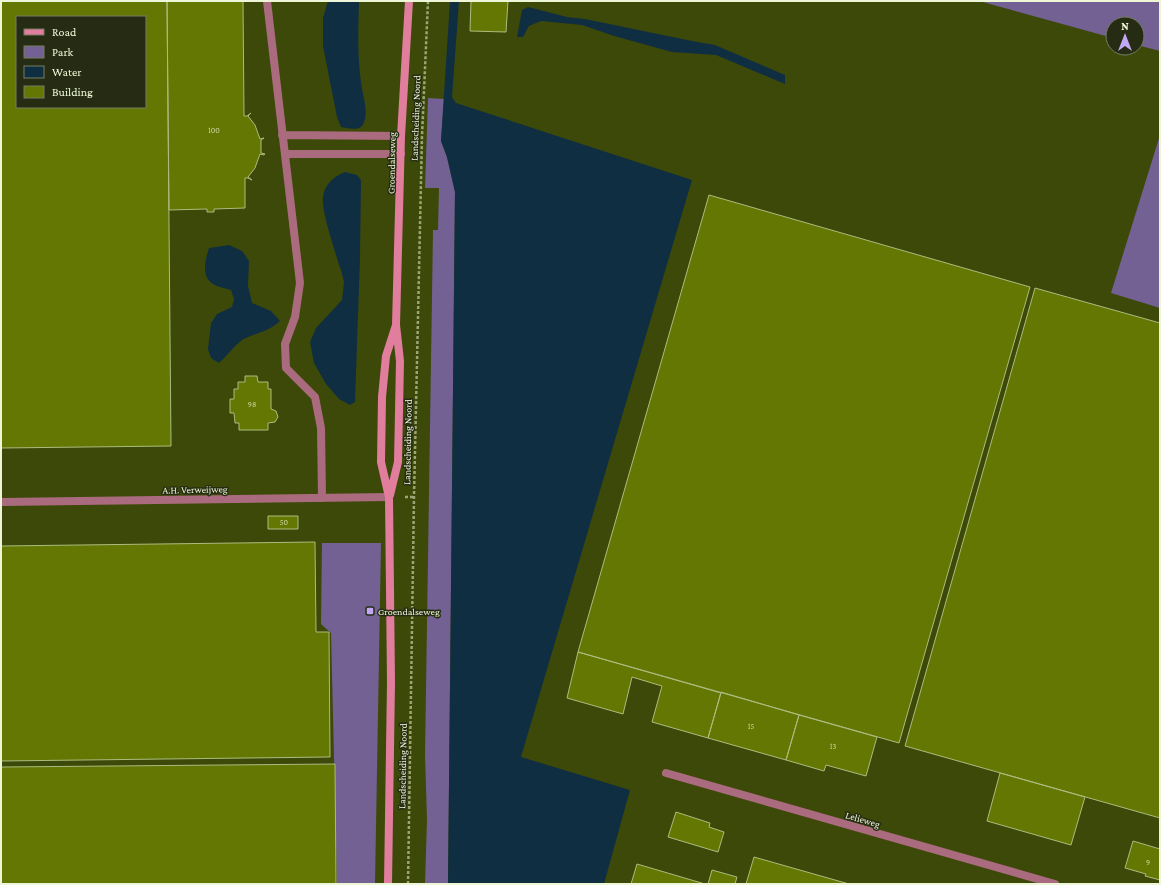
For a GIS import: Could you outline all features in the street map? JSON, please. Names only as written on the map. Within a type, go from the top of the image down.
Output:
[{"type":"street","points":[[267,1],[300,283],[295,316],[285,344],[286,368],[315,397],[321,428],[322,498]]},
{"type":"street","name":"Groendalseweg","points":[[388,884],[391,682],[390,497],[398,462],[400,361],[396,325],[401,136],[409,1]]},
{"type":"street","points":[[282,135],[401,136]]},
{"type":"street","points":[[285,154],[401,154]]},
{"type":"street","name":"Groendalseweg","points":[[390,497],[381,462],[382,397],[386,356],[396,325]]},
{"type":"street","name":"A.H. Verweijweg","points":[[1,502],[390,497]]},
{"type":"street","name":"Lelieweg","points":[[666,772],[1055,884]]},
{"type":"path","name":"Landscheiding Noord","points":[[408,884],[414,496],[422,136],[428,1]]},
{"type":"green space","points":[[979,1],[1160,1],[1160,51],[1145,47],[1145,16],[1105,16],[1105,36]]},
{"type":"green space","points":[[428,98],[444,99],[441,141],[447,157],[455,192],[448,884],[425,884],[427,820],[425,755],[433,230],[438,230],[439,188],[425,188]]},
{"type":"green space","points":[[1160,135],[1160,308],[1111,293]]},
{"type":"green space","points":[[322,543],[381,543],[375,884],[337,884],[331,633],[321,624]]},
{"type":"water","points":[[328,1],[359,1],[359,62],[366,113],[364,123],[360,128],[352,129],[341,127],[337,117],[323,46],[323,18]]},
{"type":"water","points":[[450,1],[459,1],[452,97],[456,103],[692,180],[521,757],[630,790],[604,884],[448,884],[455,192],[447,157],[441,141]]},
{"type":"water","points":[[528,7],[567,17],[585,19],[715,45],[785,75],[785,84],[716,55],[672,52],[614,36],[582,25],[541,21],[529,26],[523,37],[517,37],[522,10]]},
{"type":"water","points":[[345,172],[357,175],[361,180],[355,402],[350,405],[339,399],[326,384],[314,363],[310,342],[316,328],[342,300],[344,282],[326,221],[323,197],[325,189],[330,182]]},
{"type":"water","points":[[229,245],[242,251],[249,261],[248,286],[252,303],[271,311],[280,321],[271,328],[242,340],[219,363],[211,358],[208,349],[211,323],[217,314],[232,307],[234,299],[231,290],[215,285],[209,281],[206,276],[205,267],[209,248]]},
{"type":"building","points":[[1,1],[167,1],[171,446],[1,448]]},
{"type":"building","points":[[167,1],[243,1],[244,116],[251,113],[248,116],[255,125],[260,139],[264,138],[261,140],[261,153],[265,154],[260,154],[255,168],[248,177],[252,180],[245,178],[245,208],[214,209],[214,212],[207,212],[207,209],[169,210]]},
{"type":"building","points":[[471,1],[508,1],[506,32],[470,31]]},
{"type":"building","points":[[709,195],[1030,287],[899,743],[578,652]]},
{"type":"building","points":[[1035,288],[1160,323],[1160,818],[905,746]]},
{"type":"building","points":[[245,376],[257,376],[258,382],[268,382],[268,389],[271,389],[271,409],[276,411],[278,417],[275,422],[268,423],[268,430],[239,430],[239,423],[235,423],[234,413],[230,413],[230,399],[234,399],[234,389],[238,389],[238,382],[245,382]]},
{"type":"building","points":[[268,516],[298,516],[298,529],[268,529]]},
{"type":"building","points":[[315,542],[316,632],[329,632],[330,757],[1,761],[1,546]]},
{"type":"building","points":[[578,652],[721,693],[708,738],[652,722],[662,686],[632,677],[623,714],[567,698]]},
{"type":"building","points":[[721,692],[799,715],[786,760],[708,738]]},
{"type":"building","points":[[799,715],[877,737],[866,776],[826,765],[824,771],[786,760]]},
{"type":"building","points":[[335,764],[336,884],[1,884],[1,767]]},
{"type":"building","points":[[1000,773],[1085,797],[1071,845],[987,821]]},
{"type":"building","points":[[676,812],[710,823],[709,827],[724,832],[718,852],[668,837]]},
{"type":"building","points":[[1133,841],[1160,849],[1160,880],[1125,868]]},
{"type":"building","points":[[754,857],[849,884],[746,884]]},
{"type":"building","points":[[637,864],[705,884],[631,884]]},
{"type":"building","points":[[712,870],[737,877],[735,884],[708,884]]},
{"type":"place","name":"Groendalseweg","points":[[370,611]]}]
